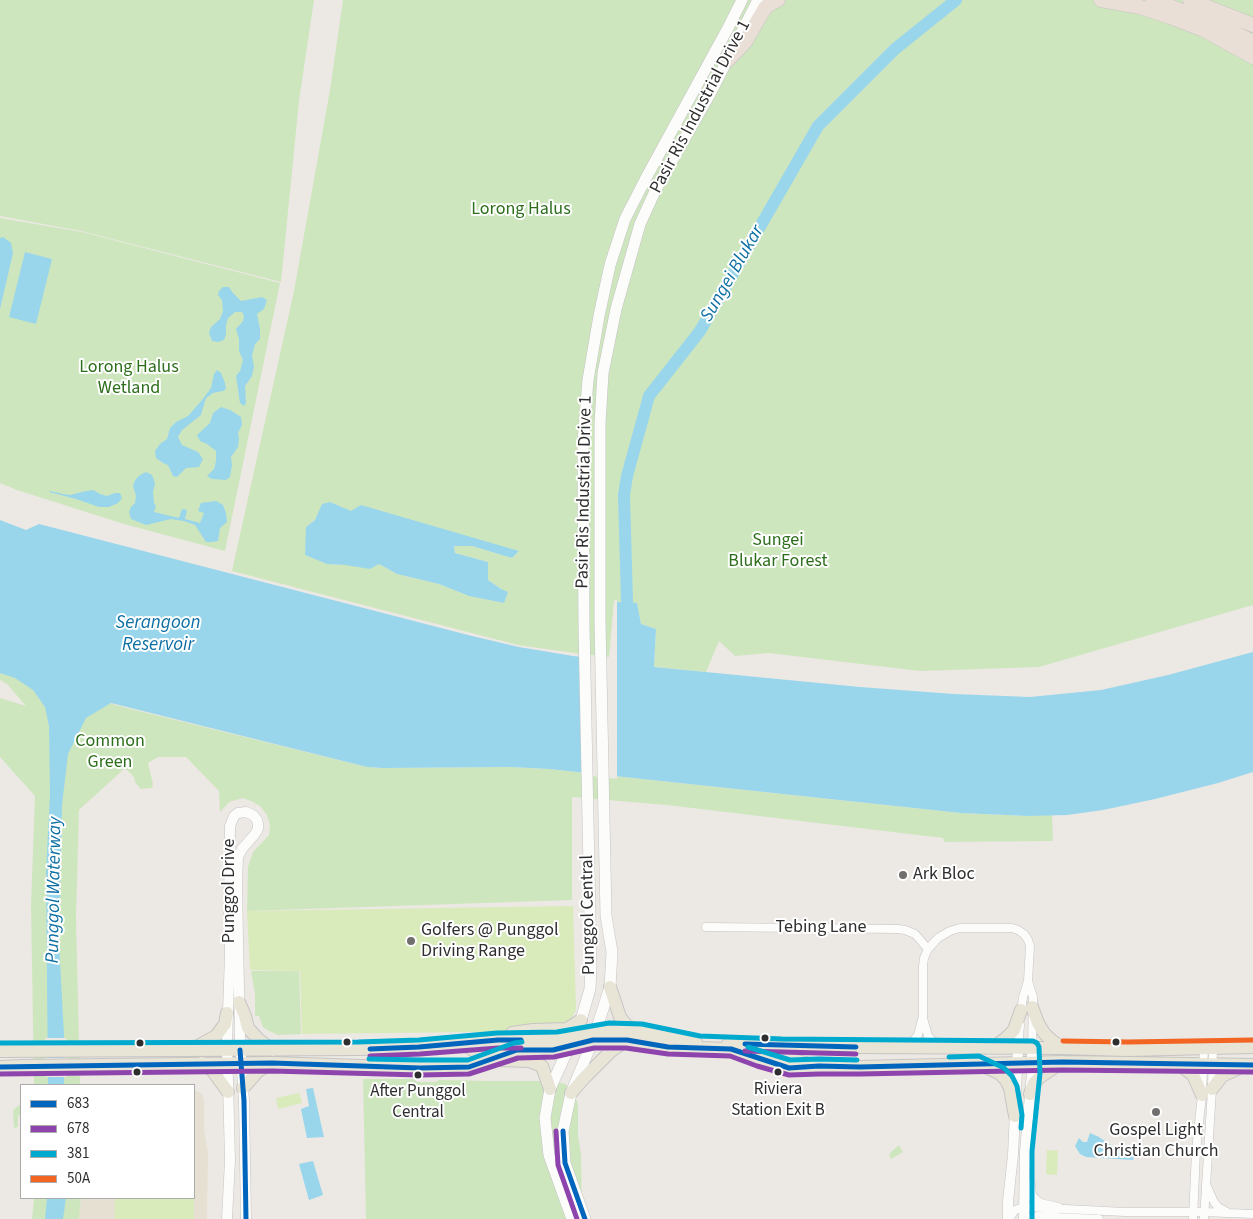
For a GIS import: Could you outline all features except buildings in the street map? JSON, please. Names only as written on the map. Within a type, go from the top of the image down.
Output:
[{"type":"highway","points":[[727,62],[745,42],[765,8],[778,0]]},
{"type":"highway","points":[[1101,0],[1140,7],[1170,17],[1204,30],[1253,56]]},
{"type":"highway","points":[[1153,0],[1220,25],[1253,42]]},
{"type":"highway","points":[[1190,0],[1253,25]]},
{"type":"highway","points":[[1240,49],[1253,60]]},
{"type":"main road","points":[[728,28],[732,0]]},
{"type":"main road","name":"Pasir Ris Industrial Drive 1","points":[[588,839],[583,442],[588,380],[599,316],[610,265],[625,219],[742,0]]},
{"type":"main road","name":"Pasir Ris Industrial Drive 1","points":[[604,838],[600,622],[600,424],[603,373],[616,308],[640,224],[656,189],[711,92],[758,0]]},
{"type":"main road","name":"Punggol Central","points":[[585,1219],[565,1163],[563,1131],[571,1093],[595,1036],[610,987],[612,952],[606,916],[604,838]]},
{"type":"main road","name":"Punggol Central","points":[[572,1219],[549,1155],[544,1118],[550,1089],[581,1020],[590,990],[592,967],[588,839]]},
{"type":"main road","points":[[610,987],[620,1017],[627,1026],[641,1031],[699,1042],[782,1046],[1128,1050],[1253,1047]]},
{"type":"main road","points":[[239,1002],[248,1028],[259,1040],[273,1050]]},
{"type":"main road","points":[[994,1047],[1006,1039],[1014,1030],[1027,1008],[1044,1033],[1063,1048]]},
{"type":"main road","points":[[189,1051],[216,1036],[224,1024],[228,1013]]},
{"type":"main road","points":[[498,1040],[512,1034],[533,1030],[566,1028],[581,1020]]},
{"type":"main road","points":[[467,1043],[468,1048],[473,1050],[553,1050],[609,1030],[641,1031]]},
{"type":"main road","points":[[595,1036],[668,1047],[731,1049],[789,1068],[1062,1062],[1249,1065]]},
{"type":"main road","points":[[0,1051],[358,1049],[419,1047],[498,1040],[571,1042]]},
{"type":"main road","points":[[571,1093],[611,1051],[627,1040]]},
{"type":"main road","points":[[819,1066],[812,1059],[812,1055],[823,1046]]},
{"type":"main road","points":[[419,1047],[405,1051],[403,1057],[410,1064],[420,1068]]},
{"type":"main road","points":[[0,1067],[272,1063],[420,1068],[469,1067],[517,1050]]},
{"type":"main road","points":[[490,1060],[529,1061],[542,1066],[550,1089]]},
{"type":"main road","points":[[1030,1094],[1034,1083],[1040,1077],[1062,1062]]},
{"type":"main road","points":[[202,1063],[212,1070],[228,1092]]},
{"type":"main road","points":[[243,1088],[258,1071],[272,1063]]},
{"type":"main road","points":[[976,1063],[999,1073],[1006,1080],[1010,1088],[1015,1116]]},
{"type":"main road","points":[[1179,1064],[1193,1075],[1207,1092],[1222,1076],[1249,1065]]},
{"type":"street","name":"Punggol Drive","points":[[234,1050],[239,1002],[238,857],[242,848],[255,834],[258,824],[254,816],[246,812],[238,813],[234,816],[230,826],[228,1013],[235,1064],[243,1088],[246,1219]]},
{"type":"street","name":"Tebing Lane","points":[[706,927],[898,929],[915,934],[928,949]]},
{"type":"street","points":[[944,1047],[928,1036],[923,1016],[923,966],[928,949],[944,934],[960,928],[1012,928],[1024,934],[1030,946],[1028,981],[1023,997],[1027,1008],[1032,1048],[1025,1151],[1024,1219]]},
{"type":"street","points":[[1008,1219],[1018,1048],[1027,1008]]},
{"type":"street","points":[[904,1047],[918,1035],[923,1016]]},
{"type":"street","points":[[1204,1215],[1208,1048]]},
{"type":"street","name":"Punggol Drive","points":[[227,1219],[230,1160],[228,1092],[235,1064]]},
{"type":"street","points":[[1192,1216],[1196,1151],[1207,1092],[1208,1064]]},
{"type":"street","points":[[1025,1151],[1030,1169],[1031,1195],[1040,1204],[1056,1212]]},
{"type":"street","points":[[1206,1183],[1214,1202],[1218,1207],[1229,1213]]},
{"type":"street","points":[[1008,1219],[1015,1210],[1024,1207],[1099,1219]]},
{"type":"street","points":[[1031,1219],[1056,1212],[1125,1212],[1192,1216],[1229,1213],[1253,1214]]},
{"type":"shaded area","points":[[195,1090],[201,1093],[204,1099],[204,1131],[208,1152],[207,1219],[79,1219],[81,1199],[195,1199]]},
{"type":"green space","points":[[0,0],[314,0],[299,101],[281,282],[81,231],[0,216]]},
{"type":"green space","points":[[343,0],[1253,0],[1253,605],[1039,667],[920,671],[769,653],[735,656],[719,641],[706,672],[654,667],[656,629],[641,624],[637,603],[614,601],[610,658],[518,645],[232,571],[294,291],[330,90]],"holes":[[[330,502],[351,511],[519,551],[512,558],[472,546],[454,546],[455,553],[488,562],[488,580],[501,589],[504,603],[469,596],[439,584],[397,574],[379,564],[327,564],[306,555],[306,527],[315,520]]]},
{"type":"green space","name":"Lorong Halus Wetland","points":[[0,218],[82,232],[280,283],[225,551],[124,524],[0,483]]},
{"type":"green space","name":"Common Green","points":[[0,673],[127,708],[367,767],[511,767],[549,769],[961,813],[1029,816],[1052,815],[1053,841],[944,842],[943,838],[667,805],[572,797],[572,900],[247,911],[248,867],[253,852],[269,835],[270,825],[267,815],[260,806],[243,798],[229,802],[220,812],[219,791],[186,757],[158,757],[148,763],[153,784],[152,788],[141,789],[135,782],[134,777],[124,769],[79,810],[76,918],[80,1084],[34,1084],[31,905],[35,796],[0,757],[0,698],[26,706],[7,684],[0,680]]},
{"type":"green space","name":"Golfers @ Punggol Driving Range","points":[[573,906],[576,1010],[568,1024],[557,1031],[302,1034],[300,971],[250,970],[247,911]]},
{"type":"green space","points":[[251,971],[299,971],[301,1034],[278,1035],[263,1027],[259,1016],[255,1016],[255,994]]},
{"type":"green space","points":[[363,1079],[414,1079],[417,1082],[436,1082],[439,1080],[553,1081],[565,1084],[574,1092],[578,1105],[582,1219],[366,1219]]},
{"type":"green space","points":[[299,1093],[302,1103],[278,1109],[276,1098]]},
{"type":"green space","points":[[20,1105],[18,1127],[14,1128],[13,1110]]},
{"type":"green space","points":[[899,1145],[903,1152],[891,1159],[889,1155]]},
{"type":"green space","points":[[1047,1150],[1058,1151],[1057,1175],[1046,1174]]},
{"type":"green space","points":[[34,1199],[81,1199],[79,1219],[32,1219]]},
{"type":"green space","points":[[115,1199],[194,1199],[194,1219],[115,1219]]},
{"type":"water","points":[[3,237],[11,243],[13,253],[0,309],[0,238]]},
{"type":"water","points":[[25,252],[52,259],[36,324],[9,317]]},
{"type":"water","points":[[223,287],[229,287],[241,301],[262,297],[267,300],[264,309],[257,314],[260,339],[255,344],[252,356],[254,366],[252,376],[245,386],[246,403],[244,406],[240,403],[236,376],[240,371],[243,360],[239,351],[239,339],[236,329],[243,321],[244,316],[242,312],[235,312],[228,318],[224,340],[212,341],[209,333],[211,327],[220,319],[223,311],[222,300],[218,295]]},
{"type":"water","points":[[217,370],[221,373],[226,389],[213,393],[206,398],[201,415],[182,430],[178,437],[182,445],[198,452],[203,459],[199,467],[186,468],[177,477],[173,476],[168,465],[156,458],[155,451],[167,439],[170,428],[176,422],[188,416],[202,400],[211,388],[214,374]]},
{"type":"water","points":[[221,407],[241,417],[242,425],[238,433],[238,447],[231,457],[230,477],[226,480],[212,479],[207,476],[214,469],[216,451],[200,441],[197,435],[210,423],[213,413]]},
{"type":"water","points":[[146,472],[152,475],[155,483],[153,492],[156,506],[154,512],[179,518],[182,509],[187,510],[185,519],[200,523],[204,513],[198,511],[201,503],[216,501],[223,505],[227,522],[220,528],[218,541],[206,542],[195,525],[184,521],[171,519],[146,525],[131,519],[129,512],[135,503],[136,496],[133,486],[135,480]]},
{"type":"water","points":[[93,490],[107,496],[120,493],[122,498],[118,503],[109,507],[99,507],[49,492],[70,495]]},
{"type":"water","points":[[330,502],[351,511],[361,505],[519,551],[512,558],[472,546],[454,546],[455,553],[488,562],[488,580],[508,592],[504,603],[469,596],[439,584],[397,574],[379,564],[370,569],[327,564],[305,555],[306,527],[315,520],[322,504]]},
{"type":"water","name":"Serangoon Reservoir","points":[[0,520],[26,530],[39,524],[472,636],[519,647],[573,656],[611,660],[616,602],[637,603],[641,624],[656,629],[654,667],[860,687],[1030,697],[1101,690],[1168,675],[1253,652],[1253,772],[1155,799],[1103,810],[1067,815],[1029,816],[961,813],[549,769],[511,767],[367,767],[111,703],[86,718],[68,754],[62,805],[59,943],[64,1035],[64,1084],[48,1084],[46,871],[50,795],[49,726],[45,707],[33,690],[15,678],[0,673]]},
{"type":"water","points":[[313,1088],[324,1137],[307,1138],[301,1109],[309,1106],[306,1089]]},
{"type":"water","points":[[1090,1133],[1112,1146],[1137,1147],[1133,1160],[1086,1157],[1080,1154],[1075,1146],[1079,1138],[1083,1142],[1087,1142]]},
{"type":"water","points":[[313,1161],[323,1195],[309,1200],[299,1164]]},
{"type":"water","points":[[47,1199],[66,1199],[63,1219],[45,1219]]},
{"type":"pier","points":[[615,600],[617,600],[617,779],[584,775],[582,654],[609,657]]},
{"type":"pier","points":[[45,1038],[66,1038],[67,1057],[45,1056]]},
{"type":"pier","points":[[45,1058],[67,1058],[67,1077],[46,1077]]},
{"type":"waterway","name":"Sungei Blukar","points":[[627,602],[624,495],[627,476],[649,396],[700,331],[818,126],[895,49],[956,0]]},
{"type":"transit line","name":"381","points":[[0,1043],[358,1042],[419,1040],[497,1033],[557,1032],[609,1023],[642,1024],[700,1036],[782,1039],[1033,1041],[1039,1047],[1040,1073],[1032,1151],[1032,1219]]},
{"type":"transit line","name":"683","points":[[370,1049],[521,1040]]},
{"type":"transit line","name":"683","points":[[0,1067],[272,1063],[420,1068],[469,1067],[517,1050],[553,1050],[593,1040],[627,1040],[668,1047],[731,1049],[789,1068],[1062,1062],[1253,1065]]},
{"type":"transit line","name":"50A","points":[[1063,1041],[1253,1040]]},
{"type":"transit line","name":"381","points":[[369,1059],[468,1060],[514,1043],[522,1042]]},
{"type":"transit line","name":"683","points":[[745,1044],[856,1047]]},
{"type":"transit line","name":"381","points":[[748,1047],[790,1060],[857,1060]]},
{"type":"transit line","name":"678","points":[[370,1056],[521,1048]]},
{"type":"transit line","name":"678","points":[[0,1074],[272,1071],[420,1075],[469,1074],[518,1058],[554,1057],[594,1048],[626,1048],[668,1054],[730,1056],[789,1075],[1062,1070],[1253,1072]]},
{"type":"transit line","name":"683","points":[[240,1050],[244,1101],[246,1219]]},
{"type":"transit line","name":"678","points":[[745,1051],[856,1054]]},
{"type":"transit line","name":"381","points":[[949,1057],[979,1056],[1004,1068],[1012,1076],[1017,1086],[1022,1115],[1021,1128]]},
{"type":"transit line","name":"678","points":[[556,1131],[558,1165],[577,1219]]},
{"type":"transit line","name":"683","points":[[563,1131],[565,1163],[585,1219]]},
{"type":"place","name":"Ark Bloc","points":[[903,875]]},
{"type":"place","name":"Golfers @ Punggol Driving Range","points":[[411,941]]},
{"type":"place","name":"Riviera Station Exit B","points":[[778,1072]]},
{"type":"place","name":"After Punggol Central","points":[[418,1075]]},
{"type":"place","name":"Gospel Light Christian Church","points":[[1156,1112]]},
{"type":"park label","name":"Lorong Halus","points":[[521,210]]},
{"type":"park label","name":"Sungei Blukar Forest","points":[[778,551]]},
{"type":"water label","name":"Punggol Waterway","points":[[55,890]]}]
